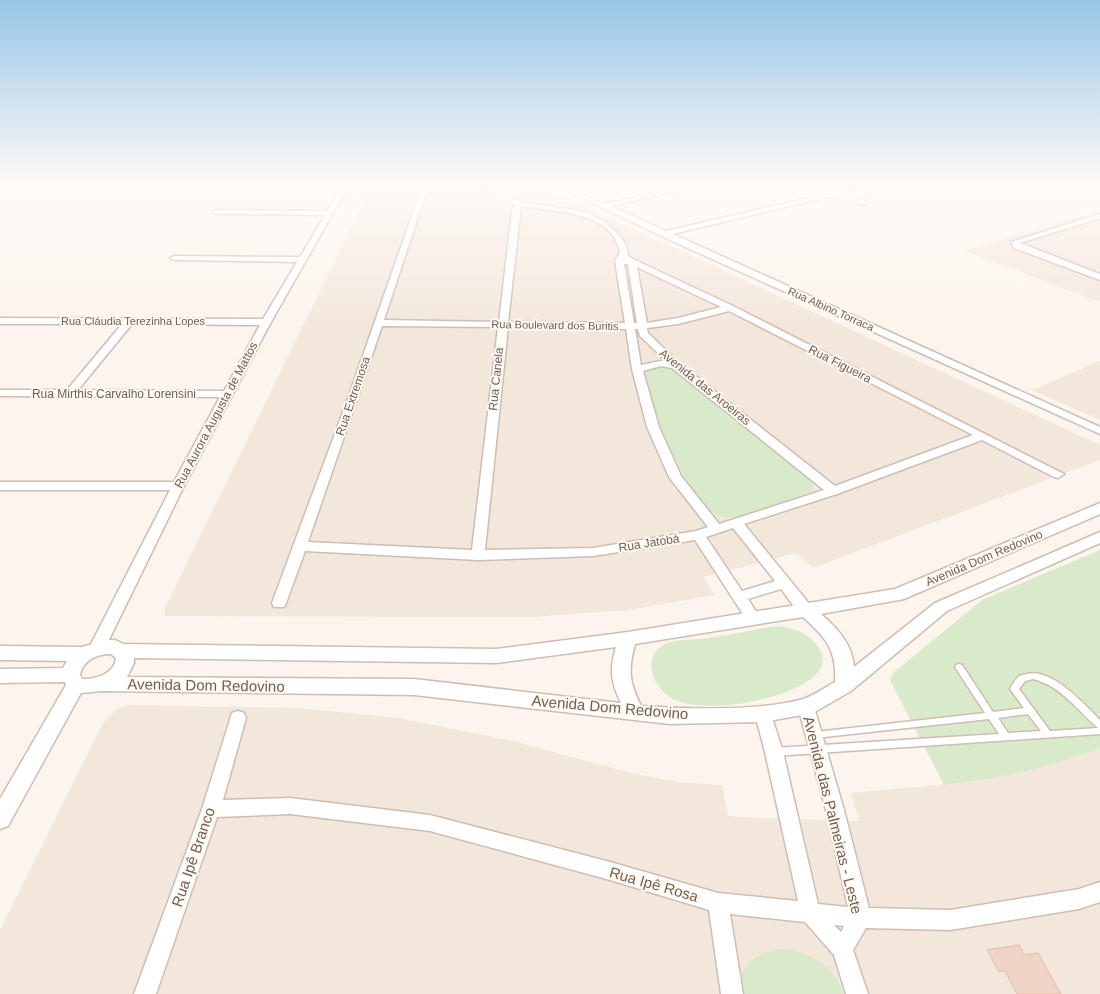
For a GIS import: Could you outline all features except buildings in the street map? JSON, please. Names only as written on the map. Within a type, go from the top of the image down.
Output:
[{"type":"street","name":"Rua Aurora Augusta de Mattos","points":[[91,651],[266,322],[318,233]]},
{"type":"street","name":"Rua Extremosa","points":[[278,603],[300,546],[409,233]]},
{"type":"street","name":"Rua Canela","points":[[478,555],[513,233]]},
{"type":"street","points":[[615,233],[622,243],[636,326],[637,369],[653,427],[675,477],[716,528]]},
{"type":"street","points":[[1043,233],[1015,242],[1015,244],[1100,277]]},
{"type":"street","name":"Rua Albino Torraca","points":[[664,234],[1100,431]]},
{"type":"street","points":[[174,258],[303,260]]},
{"type":"street","name":"Rua Figueira","points":[[625,259],[730,308],[1058,474]]},
{"type":"street","name":"Rua Boulevard dos Buritis","points":[[379,323],[636,326],[678,321],[730,308]]},
{"type":"street","name":"Rua Cláudia Terezinha Lopes","points":[[0,320],[266,322]]},
{"type":"street","points":[[69,394],[130,321]]},
{"type":"street","name":"Avenida das Aroeiras","points":[[636,326],[676,364],[833,490]]},
{"type":"street","points":[[637,369],[661,363],[676,364]]},
{"type":"street","name":"Rua Mirthis Carvalho Lorensini","points":[[0,393],[228,394]]},
{"type":"street","name":"Rua Jatobá","points":[[300,546],[478,555],[593,552],[698,535],[833,490],[982,436]]},
{"type":"street","points":[[0,486],[178,486]]},
{"type":"street","name":"Avenida Dom Redovino","points":[[121,651],[496,656],[628,639],[898,595],[1100,508]]},
{"type":"street","points":[[735,522],[806,610],[820,622],[838,643],[845,661],[844,686]]},
{"type":"street","points":[[698,535],[753,618]]},
{"type":"street","name":"Avenida Dom Redovino","points":[[101,684],[414,687],[670,716],[763,714],[806,707],[844,686],[941,607],[1100,537]]},
{"type":"street","points":[[738,596],[784,583]]},
{"type":"street","points":[[628,639],[620,665],[624,688],[635,713]]},
{"type":"street","points":[[0,653],[91,651],[115,648],[125,655],[123,668],[110,680],[101,684],[82,687],[73,680],[0,676]]},
{"type":"street","points":[[0,819],[73,680],[74,664],[91,651]]},
{"type":"street","name":"Avenida das Palmeiras - Leste","points":[[806,707],[817,743],[861,918],[842,949]]},
{"type":"street","points":[[763,714],[774,752],[810,913],[842,949],[857,994]]},
{"type":"street","name":"Rua Ipê Branco","points":[[147,993],[211,809],[238,718]]},
{"type":"street","name":"Rua Ipê Rosa","points":[[211,809],[290,806],[430,823],[600,868],[718,903],[861,918],[950,920],[1079,899],[1100,892]]},
{"type":"street","points":[[718,903],[732,994]]},
{"type":"lane","points":[[958,667],[1006,737]]},
{"type":"lane","points":[[1048,734],[1014,689],[1018,681],[1027,676],[1042,677],[1054,683],[1100,725]]},
{"type":"lane","points":[[774,752],[817,743],[991,715],[1029,711]]},
{"type":"lane","points":[[817,743],[1006,737],[1100,731]]},
{"type":"shaded area","points":[[348,233],[643,233],[1100,445],[1100,460],[813,568],[797,553],[703,577],[715,595],[629,610],[531,617],[165,616],[164,610]]},
{"type":"shaded area","points":[[1023,233],[1100,233],[1100,302],[965,251]]},
{"type":"shaded area","points":[[1100,361],[1100,420],[1032,390]]},
{"type":"shaded area","points":[[128,705],[297,708],[399,718],[513,741],[631,773],[677,782],[722,785],[728,816],[759,818],[859,821],[851,793],[979,781],[1083,755],[1100,748],[1100,994],[0,994],[0,930],[103,723],[116,710]]},
{"type":"green space","points":[[659,366],[677,372],[811,480],[813,487],[809,492],[766,509],[741,516],[722,517],[709,510],[684,477],[654,408],[644,374],[648,369]]},
{"type":"green space","points":[[1100,550],[1100,748],[1023,772],[984,780],[944,785],[890,680],[893,673],[982,600]]},
{"type":"green space","points":[[775,626],[792,629],[808,636],[816,644],[823,658],[820,670],[809,680],[794,689],[757,701],[701,706],[675,700],[660,688],[655,680],[651,662],[654,654],[660,647],[670,642],[717,637]]},
{"type":"green space","points":[[782,949],[802,953],[820,962],[834,975],[843,994],[740,994],[741,976],[750,962],[764,953]]}]
